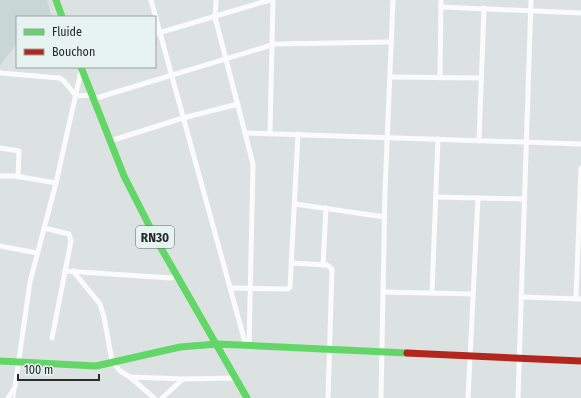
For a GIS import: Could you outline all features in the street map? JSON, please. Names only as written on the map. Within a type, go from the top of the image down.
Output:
[{"type":"street","points":[[56,0],[62,16]]},
{"type":"street","points":[[151,0],[154,16]]},
{"type":"street","points":[[216,0],[216,17],[253,164],[247,346]]},
{"type":"street","points":[[247,346],[172,75],[157,33],[270,0]]},
{"type":"street","points":[[270,134],[274,0]]},
{"type":"street","points":[[380,398],[393,0]]},
{"type":"street","points":[[440,78],[441,0]]},
{"type":"street","points":[[518,398],[531,0]]},
{"type":"street","points":[[441,7],[581,13]]},
{"type":"street","points":[[479,141],[484,8]]},
{"type":"street","points":[[0,73],[62,79],[69,90],[77,96],[92,97],[272,45],[391,42]]},
{"type":"street","points":[[8,398],[15,388],[20,362],[30,282],[77,96],[81,68]]},
{"type":"street","name":"RN30","points":[[81,68],[124,176],[157,241],[247,398]]},
{"type":"street","points":[[390,77],[481,78]]},
{"type":"street","points":[[110,142],[183,118],[238,104]]},
{"type":"street","points":[[245,133],[581,144]]},
{"type":"street","points":[[231,288],[288,289],[291,284],[298,134]]},
{"type":"street","points":[[432,293],[438,139]]},
{"type":"street","points":[[0,148],[19,151],[18,177]]},
{"type":"street","points":[[521,297],[579,299],[581,168]]},
{"type":"street","points":[[0,176],[18,177],[56,183]]},
{"type":"street","points":[[436,197],[525,199]]},
{"type":"street","points":[[468,398],[478,198]]},
{"type":"street","points":[[295,204],[385,216]]},
{"type":"street","points":[[323,265],[326,208]]},
{"type":"street","points":[[44,228],[69,234],[71,237],[52,338]]},
{"type":"street","points":[[0,246],[37,253]]},
{"type":"street","points":[[292,263],[330,266],[332,271],[328,398]]},
{"type":"street","points":[[65,271],[171,278],[177,276]]},
{"type":"street","points":[[74,271],[100,304],[104,317],[112,361],[120,371],[130,377],[154,398]]},
{"type":"street","points":[[383,292],[473,294]]},
{"type":"street","points":[[0,361],[96,366],[112,361],[180,347],[217,344],[581,361]]},
{"type":"street","points":[[130,377],[183,379],[235,378]]},
{"type":"street","points":[[162,398],[183,379]]},
{"type":"lane","points":[[14,398],[15,388]]},
{"type":"shaded area","points":[[0,0],[47,0],[52,16],[16,16],[16,44],[0,66]]},
{"type":"traffic: fast","points":[[56,0],[62,16]]},
{"type":"traffic: fast","points":[[81,68],[124,176],[157,241],[247,398]]},
{"type":"traffic: fast","points":[[0,361],[96,366],[180,347],[217,344],[407,353]]},
{"type":"traffic: jam","points":[[407,353],[581,361]]}]
